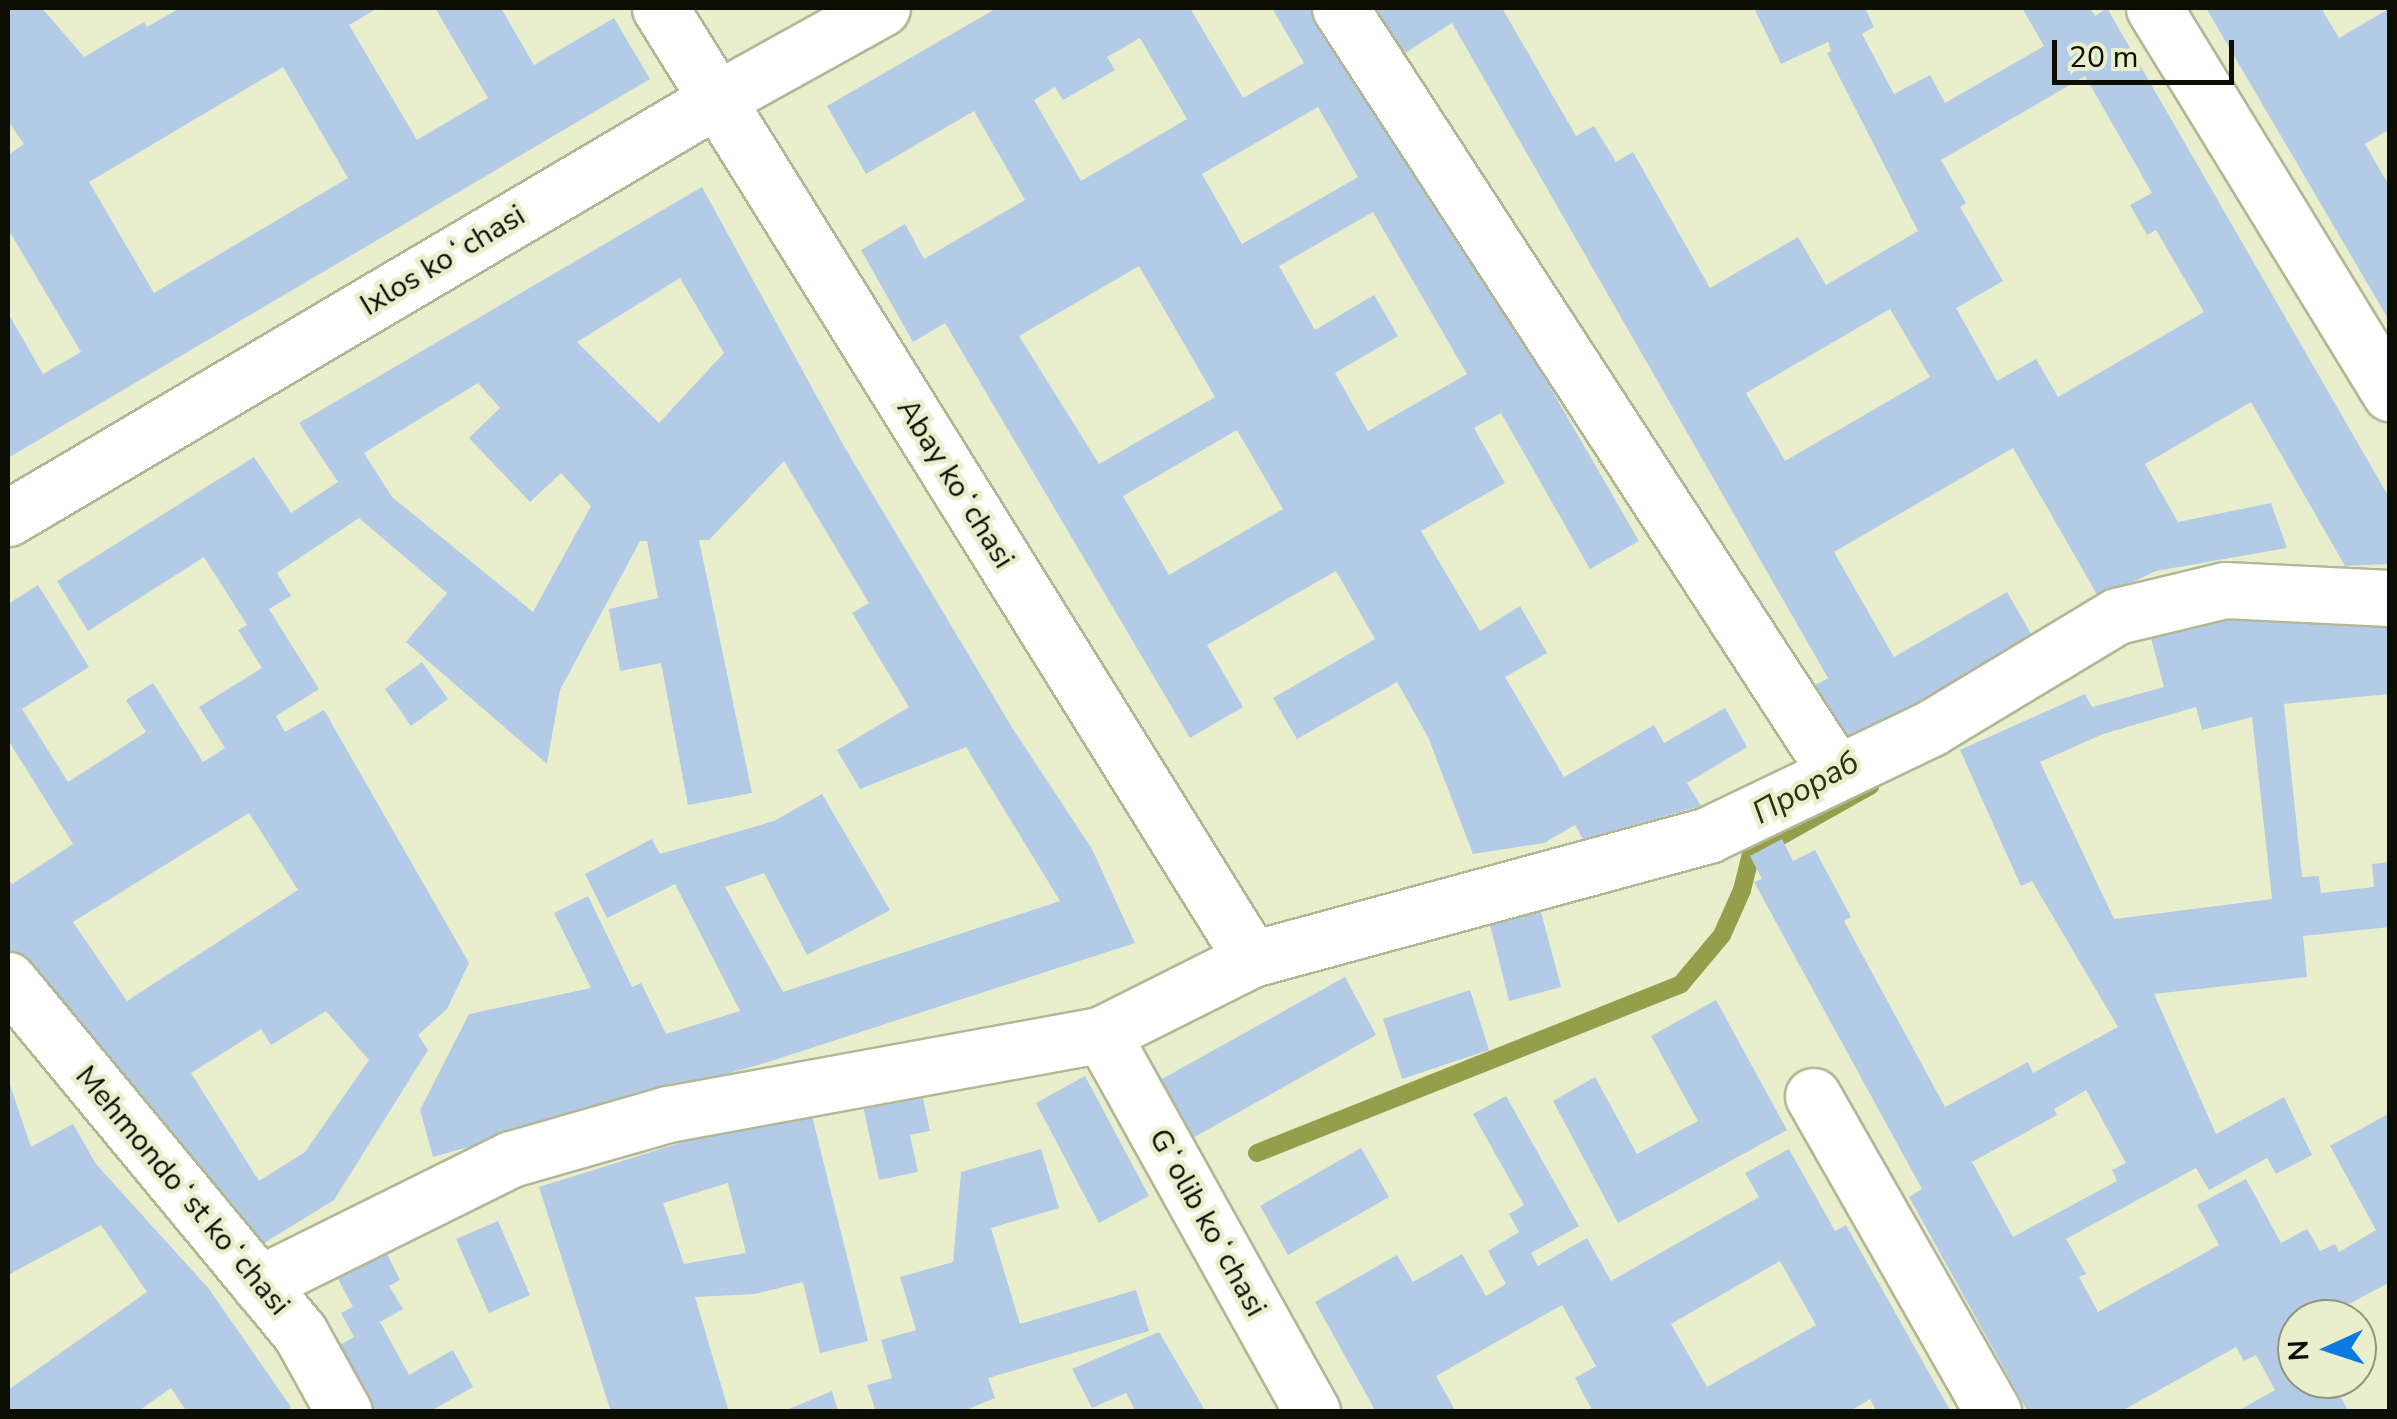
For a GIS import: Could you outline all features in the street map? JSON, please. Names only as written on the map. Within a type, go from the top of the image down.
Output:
[{"type":"street","name":"Abay koʻchasi","points":[[660,8],[714,101],[1252,959]]},
{"type":"street","name":"Ixlos koʻchasi","points":[[8,518],[714,101],[882,8]]},
{"type":"street","points":[[1340,8],[1836,772]]},
{"type":"street","points":[[2154,8],[2390,393]]},
{"type":"street","points":[[259,1284],[511,1159],[668,1114],[1102,1034],[1252,959],[1708,835],[1931,728],[2117,616],[2225,590],[2390,598]]},
{"type":"street","name":"Mehmondoʻst koʻchasi","points":[[8,980],[300,1333],[344,1412]]},
{"type":"street","name":"Gʻolib koʻchasi","points":[[1102,1034],[1312,1412]]},
{"type":"street","points":[[1814,1096],[1993,1412]]},
{"type":"building","points":[[8,8],[42,8],[84,57],[144,22],[147,27],[180,8],[378,8],[349,25],[417,140],[488,98],[435,8],[501,8],[534,65],[614,18],[650,79],[8,458],[8,313],[43,374],[81,352],[11,234],[8,236],[8,155],[24,144],[8,121]],"holes":[[[283,67],[348,178],[154,293],[89,182]]]},
{"type":"building","points":[[997,8],[1190,8],[1243,98],[1304,63],[1272,8],[1315,8],[1370,76],[1639,541],[1590,569],[1501,413],[1474,428],[1505,483],[1421,531],[1480,631],[1520,606],[1547,653],[1505,677],[1564,777],[1654,725],[1664,743],[1725,708],[1747,747],[1687,783],[1701,806],[1583,839],[1575,825],[1544,843],[1473,854],[1428,737],[1397,682],[1297,739],[1273,698],[1375,639],[1336,571],[1207,645],[1243,707],[1190,738],[945,323],[913,342],[861,250],[905,224],[924,259],[1025,200],[974,111],[866,174],[827,106]],"holes":[[[1140,38],[1187,119],[1081,181],[1034,100],[1055,87],[1063,100],[1115,70],[1107,57]],[[1318,107],[1358,177],[1242,244],[1202,174]],[[1373,212],[1467,374],[1368,431],[1335,373],[1398,336],[1374,295],[1315,330],[1279,266]],[[1139,266],[1215,397],[1099,464],[1019,336]],[[1237,430],[1283,509],[1169,575],[1123,496]]]},
{"type":"building","points":[[1356,8],[1502,8],[1576,136],[1594,126],[1616,162],[1633,152],[1710,288],[1798,237],[1826,285],[1918,231],[1827,53],[1831,51],[1828,42],[1781,64],[1754,8],[1865,8],[1874,27],[1862,34],[1894,94],[1930,75],[1945,103],[2044,46],[2022,8],[2090,8],[2095,16],[2107,8],[2390,499],[2390,564],[2345,566],[2251,402],[2145,464],[2178,522],[2271,503],[2287,548],[2156,571],[2099,598],[2013,448],[1834,552],[1894,657],[2007,592],[2038,646],[1852,753],[1812,687],[1828,678],[1452,23],[1391,62]],"holes":[[[2085,76],[2152,193],[2130,205],[2147,235],[2156,230],[2204,312],[2058,397],[2036,359],[1997,381],[1956,308],[2003,281],[1960,207],[1966,203],[1941,160]],[[1890,309],[1930,377],[1785,461],[1746,393]]]},
{"type":"building","points":[[2206,8],[2321,8],[2339,38],[2390,8],[2390,129],[2365,144],[2390,187],[2390,322]]},
{"type":"building","points":[[702,187],[845,448],[1013,729],[1092,849],[1135,943],[765,1063],[433,1157],[420,1110],[469,1014],[591,988],[554,913],[588,896],[632,987],[641,983],[666,1034],[740,1011],[675,884],[607,918],[585,874],[652,839],[660,854],[774,821],[822,794],[890,910],[807,955],[764,873],[725,887],[783,992],[1060,901],[966,747],[860,789],[837,750],[909,707],[852,613],[869,603],[784,461],[709,540],[699,540],[752,793],[688,805],[661,663],[620,671],[609,609],[658,598],[647,541],[640,541],[560,690],[547,764],[406,642],[447,593],[359,518],[277,573],[291,596],[269,609],[319,689],[276,716],[285,732],[324,710],[469,963],[447,1009],[418,1035],[428,1050],[334,1200],[248,1253],[8,953],[8,878],[12,884],[73,844],[8,740],[8,604],[38,585],[89,667],[22,709],[68,782],[146,732],[126,700],[153,683],[203,762],[225,748],[199,707],[262,668],[238,630],[247,625],[204,557],[88,631],[57,581],[254,457],[291,513],[338,482],[299,423]],"holes":[[[680,278],[724,353],[659,423],[577,342]],[[478,383],[500,408],[469,438],[530,502],[561,473],[591,506],[533,612],[392,497],[364,453]],[[249,813],[298,890],[127,1001],[73,922]],[[326,1011],[369,1060],[305,1152],[259,1181],[191,1073],[261,1029],[271,1045]]]},
{"type":"building","points":[[2241,608],[2390,612],[2390,694],[2284,704],[2302,877],[2319,876],[2321,893],[2374,887],[2372,864],[2390,862],[2390,927],[2303,936],[2307,977],[2154,994],[2216,1134],[2284,1097],[2312,1155],[2276,1174],[2267,1158],[2209,1190],[2196,1168],[2066,1239],[2086,1274],[2079,1277],[2098,1312],[2219,1245],[2197,1205],[2246,1179],[2281,1243],[2307,1229],[2320,1251],[2335,1244],[2339,1252],[2376,1230],[2330,1146],[2390,1113],[2390,1282],[2358,1299],[2277,1299],[2277,1399],[2342,1399],[2349,1412],[2236,1412],[2275,1390],[2256,1355],[2244,1361],[2236,1347],[2120,1412],[2028,1412],[1909,1197],[1922,1189],[1754,882],[1762,879],[1750,856],[1782,839],[1793,861],[1815,850],[1851,917],[1844,921],[1945,1107],[2028,1062],[2033,1073],[2118,1027],[2032,881],[2021,886],[1960,750],[2085,694],[2092,707],[2164,687],[2149,631]],"holes":[[[2196,707],[2202,730],[2252,717],[2272,899],[2114,919],[2040,762],[2103,734]],[[2086,1090],[2126,1163],[2112,1170],[2117,1181],[2013,1237],[1972,1162],[2057,1115],[2054,1109]]]},
{"type":"building","points":[[422,662],[448,699],[411,726],[385,689]]},
{"type":"building","points":[[1541,912],[1561,987],[1509,1001],[1490,925]]},
{"type":"building","points":[[1345,977],[1376,1035],[1184,1143],[1153,1084]]},
{"type":"building","points":[[1470,990],[1489,1050],[1402,1079],[1383,1019]]},
{"type":"building","points":[[1716,1000],[1787,1130],[1618,1223],[1553,1101],[1595,1077],[1637,1154],[1698,1121],[1651,1036]]},
{"type":"building","points":[[1085,1076],[1149,1196],[1099,1223],[1036,1103]]},
{"type":"building","points":[[8,1079],[31,1147],[73,1124],[96,1164],[209,1289],[291,1407],[285,1412],[187,1412],[171,1388],[137,1412],[8,1412],[8,1390],[147,1292],[101,1225],[8,1275]]},
{"type":"building","points":[[922,1093],[930,1131],[910,1135],[918,1172],[879,1180],[863,1106]]},
{"type":"building","points":[[1506,1096],[1579,1226],[1531,1253],[1538,1266],[1587,1238],[1611,1281],[1759,1197],[1745,1173],[1789,1149],[1835,1231],[1846,1225],[1951,1412],[1877,1412],[1870,1399],[1849,1412],[1593,1412],[1575,1378],[1596,1366],[1562,1305],[1436,1376],[1456,1412],[1376,1412],[1315,1302],[1397,1255],[1413,1282],[1462,1254],[1486,1296],[1506,1284],[1488,1251],[1519,1232],[1509,1214],[1524,1205],[1473,1114]],"holes":[[[1780,1261],[1816,1325],[1707,1387],[1671,1324]]]},
{"type":"building","points":[[810,1108],[868,1341],[820,1353],[803,1282],[755,1294],[695,1297],[729,1412],[611,1412],[539,1187],[715,1132]],"holes":[[[728,1183],[746,1253],[684,1264],[663,1203]]]},
{"type":"building","points":[[1361,1148],[1389,1197],[1288,1255],[1260,1206]]},
{"type":"building","points":[[1041,1149],[1059,1208],[991,1228],[1020,1324],[1136,1290],[1149,1331],[988,1378],[995,1398],[961,1412],[876,1412],[867,1385],[892,1378],[881,1340],[916,1330],[900,1277],[953,1262],[961,1172]]},
{"type":"building","points":[[498,1221],[530,1295],[489,1313],[456,1239]]},
{"type":"building","points":[[386,1252],[400,1280],[389,1286],[403,1309],[380,1322],[409,1375],[453,1350],[473,1387],[429,1412],[374,1412],[338,1346],[354,1337],[341,1313],[353,1307],[338,1279]]},
{"type":"building","points":[[1159,1332],[1206,1412],[1136,1412],[1126,1393],[1092,1408],[1072,1369]]},
{"type":"building","points":[[832,1391],[838,1411],[784,1411]]},
{"type":"waterway","name":"Прораб","points":[[1257,1153],[1681,984],[1722,935],[1742,890],[1751,853],[1870,786]]}]
